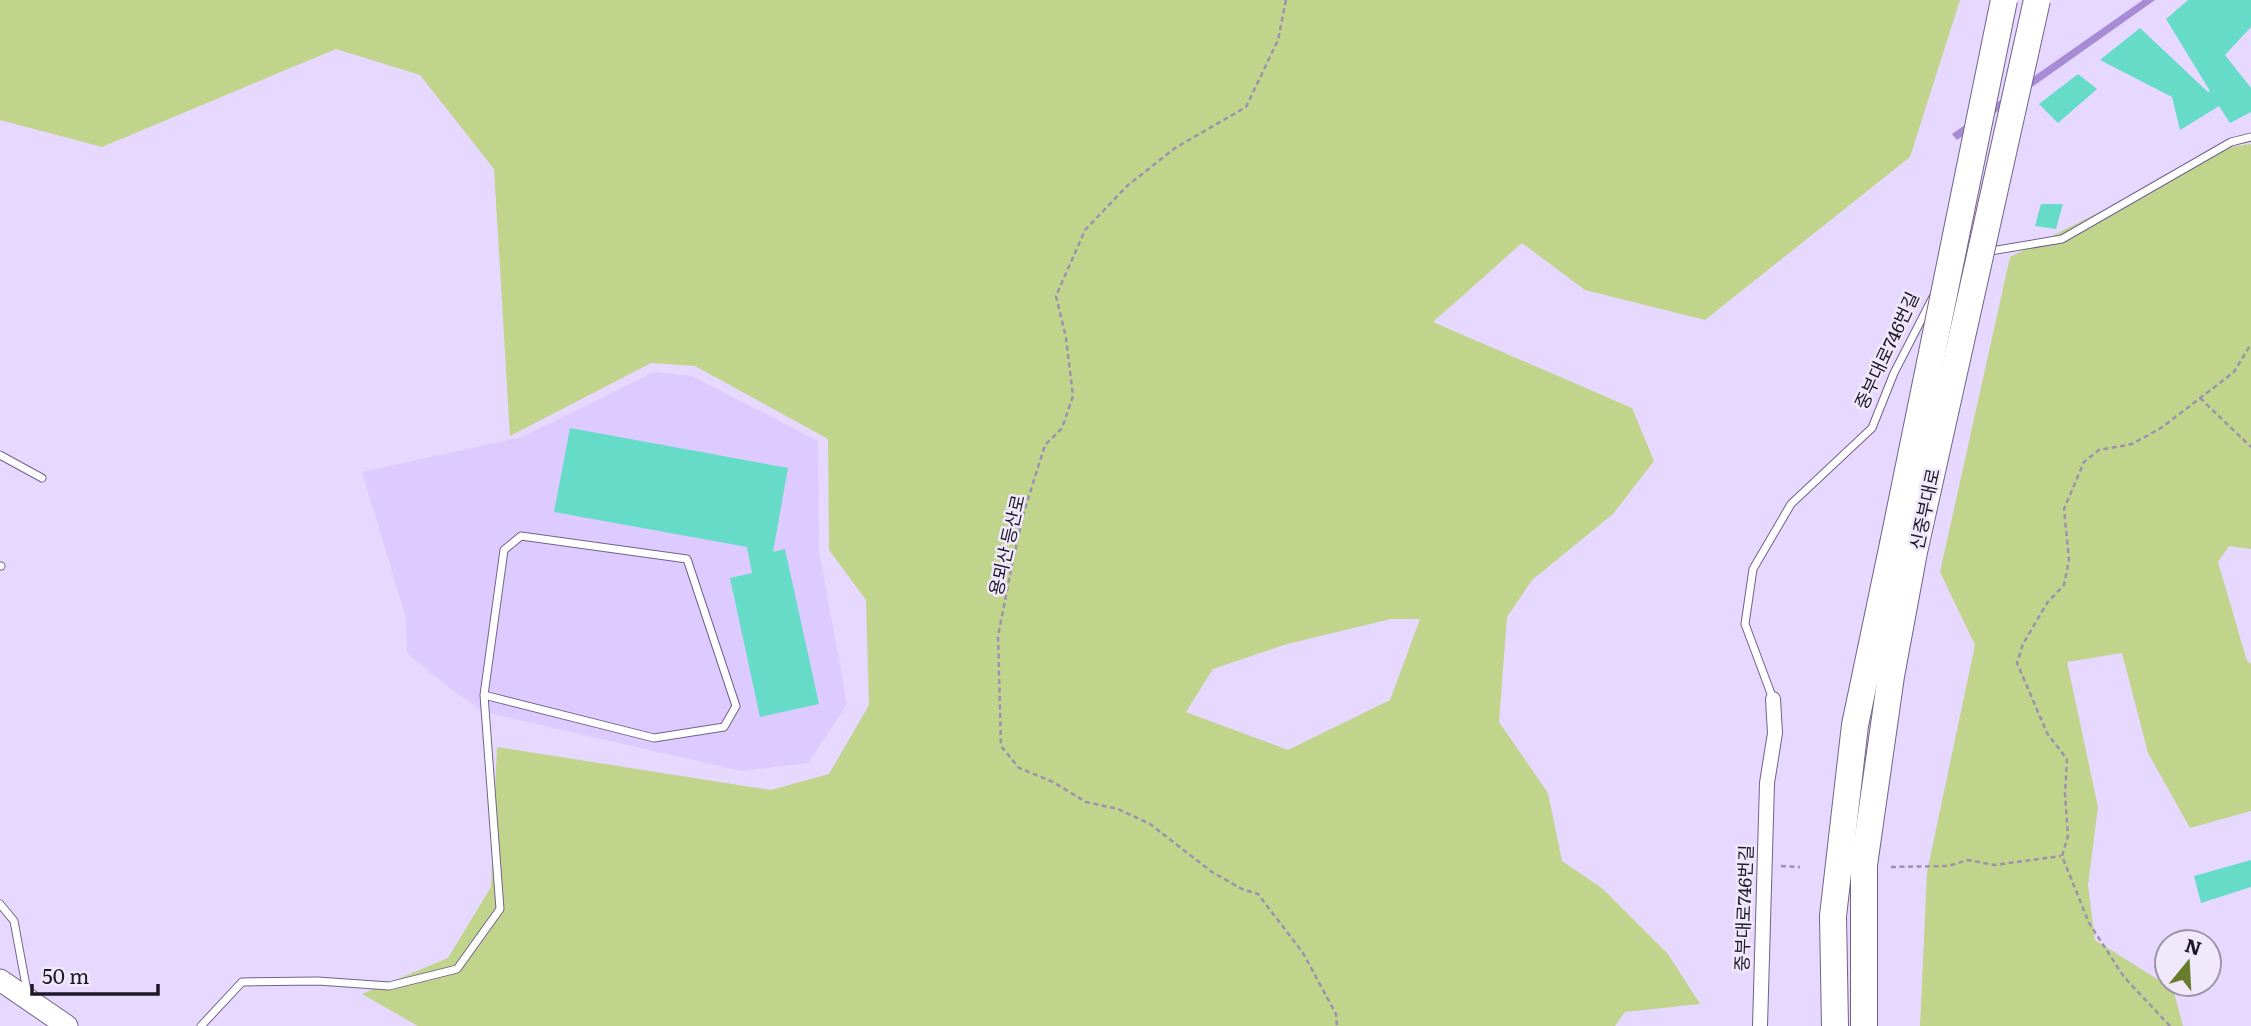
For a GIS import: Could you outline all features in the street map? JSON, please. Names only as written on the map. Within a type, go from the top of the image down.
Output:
[{"type":"highway","name":"신중부대로","points":[[1864,1026],[1864,865],[1891,676],[1904,548],[2004,0]]},
{"type":"highway","name":"신중부대로","points":[[1835,1026],[1833,916],[1855,725],[1904,548],[2037,0]]},
{"type":"main road","points":[[0,980],[67,1026]]},
{"type":"street","name":"중부대로746번길","points":[[1760,1026],[1763,866],[1767,783],[1775,733],[1773,699]]},
{"type":"lane","points":[[1967,262],[1976,254],[2062,239],[2231,142],[2251,137]]},
{"type":"lane","name":"중부대로746번길","points":[[1773,699],[1745,624],[1753,569],[1791,503],[1871,428],[1894,373],[1938,286],[1957,270]]},
{"type":"lane","points":[[0,455],[42,478]]},
{"type":"lane","points":[[201,1026],[242,982],[318,981],[389,986],[457,969],[500,909],[484,695],[504,550],[521,536],[687,559],[736,706],[723,727],[654,738],[484,695]]},
{"type":"lane","points":[[0,904],[15,921],[29,999]]},
{"type":"path","name":"용뫼산 등산로","points":[[1286,0],[1278,40],[1246,107],[1175,148],[1127,186],[1085,230],[1056,296],[1066,338],[1073,396],[1062,428],[1045,445],[1024,512],[1013,560],[998,636],[1001,746],[1019,768],[1053,782],[1086,802],[1118,809],[1150,824],[1212,872],[1242,889],[1258,894],[1303,953],[1336,1014],[1337,1026]]},
{"type":"path","points":[[2170,1026],[2124,976],[2089,923],[2062,856],[2068,836],[2065,794],[2067,759],[2047,733],[2017,663],[2023,644],[2047,603],[2064,585],[2069,560],[2064,509],[2084,462],[2099,450],[2132,444],[2161,428],[2234,372],[2251,344]]},
{"type":"path","points":[[2200,398],[2251,447]]},
{"type":"path","points":[[1891,867],[1948,866],[1968,860],[1994,865],[2062,856]]},
{"type":"path","points":[[1763,866],[1800,867]]},
{"type":"shaded area","points":[[2143,0],[2155,0],[1957,140],[1952,134]]},
{"type":"shaded area","points":[[654,372],[692,376],[818,441],[819,551],[847,704],[808,763],[741,771],[484,712],[407,653],[406,618],[362,472],[523,437]]},
{"type":"green space","points":[[0,0],[1960,0],[1910,157],[1705,320],[1585,290],[1522,243],[1433,322],[1632,408],[1654,461],[1613,514],[1532,580],[1507,617],[1499,722],[1548,793],[1562,861],[1603,889],[1668,954],[1700,1004],[1625,1012],[1615,1026],[418,1026],[362,994],[448,958],[491,887],[497,747],[771,790],[829,774],[869,705],[866,600],[829,550],[828,439],[695,366],[651,363],[510,436],[494,169],[420,75],[336,49],[102,147],[0,120]],"holes":[[[1391,619],[1420,619],[1390,700],[1288,750],[1186,712],[1213,669],[1287,644]]]},
{"type":"green space","points":[[2251,144],[2251,549],[2229,546],[2218,562],[2247,661],[2251,664],[2251,811],[2190,828],[2148,753],[2122,653],[2067,662],[2098,807],[2088,885],[2095,940],[2153,976],[2153,998],[2175,998],[2183,1026],[1920,1026],[1927,872],[1975,645],[1940,572],[2010,257],[2229,147]]},
{"type":"building","points":[[2188,0],[2251,0],[2251,27],[2225,55],[2251,88],[2251,112],[2230,123],[2219,106],[2180,130],[2172,97],[2100,60],[2140,28],[2210,91],[2166,19]]},
{"type":"building","points":[[2078,74],[2097,89],[2058,123],[2039,104]]},
{"type":"building","points":[[2041,204],[2063,204],[2056,229],[2035,226]]},
{"type":"building","points":[[570,428],[788,468],[773,552],[785,549],[819,704],[760,717],[730,578],[752,573],[747,547],[554,512]]},
{"type":"building","points":[[2251,860],[2251,887],[2201,903],[2194,876]]}]
